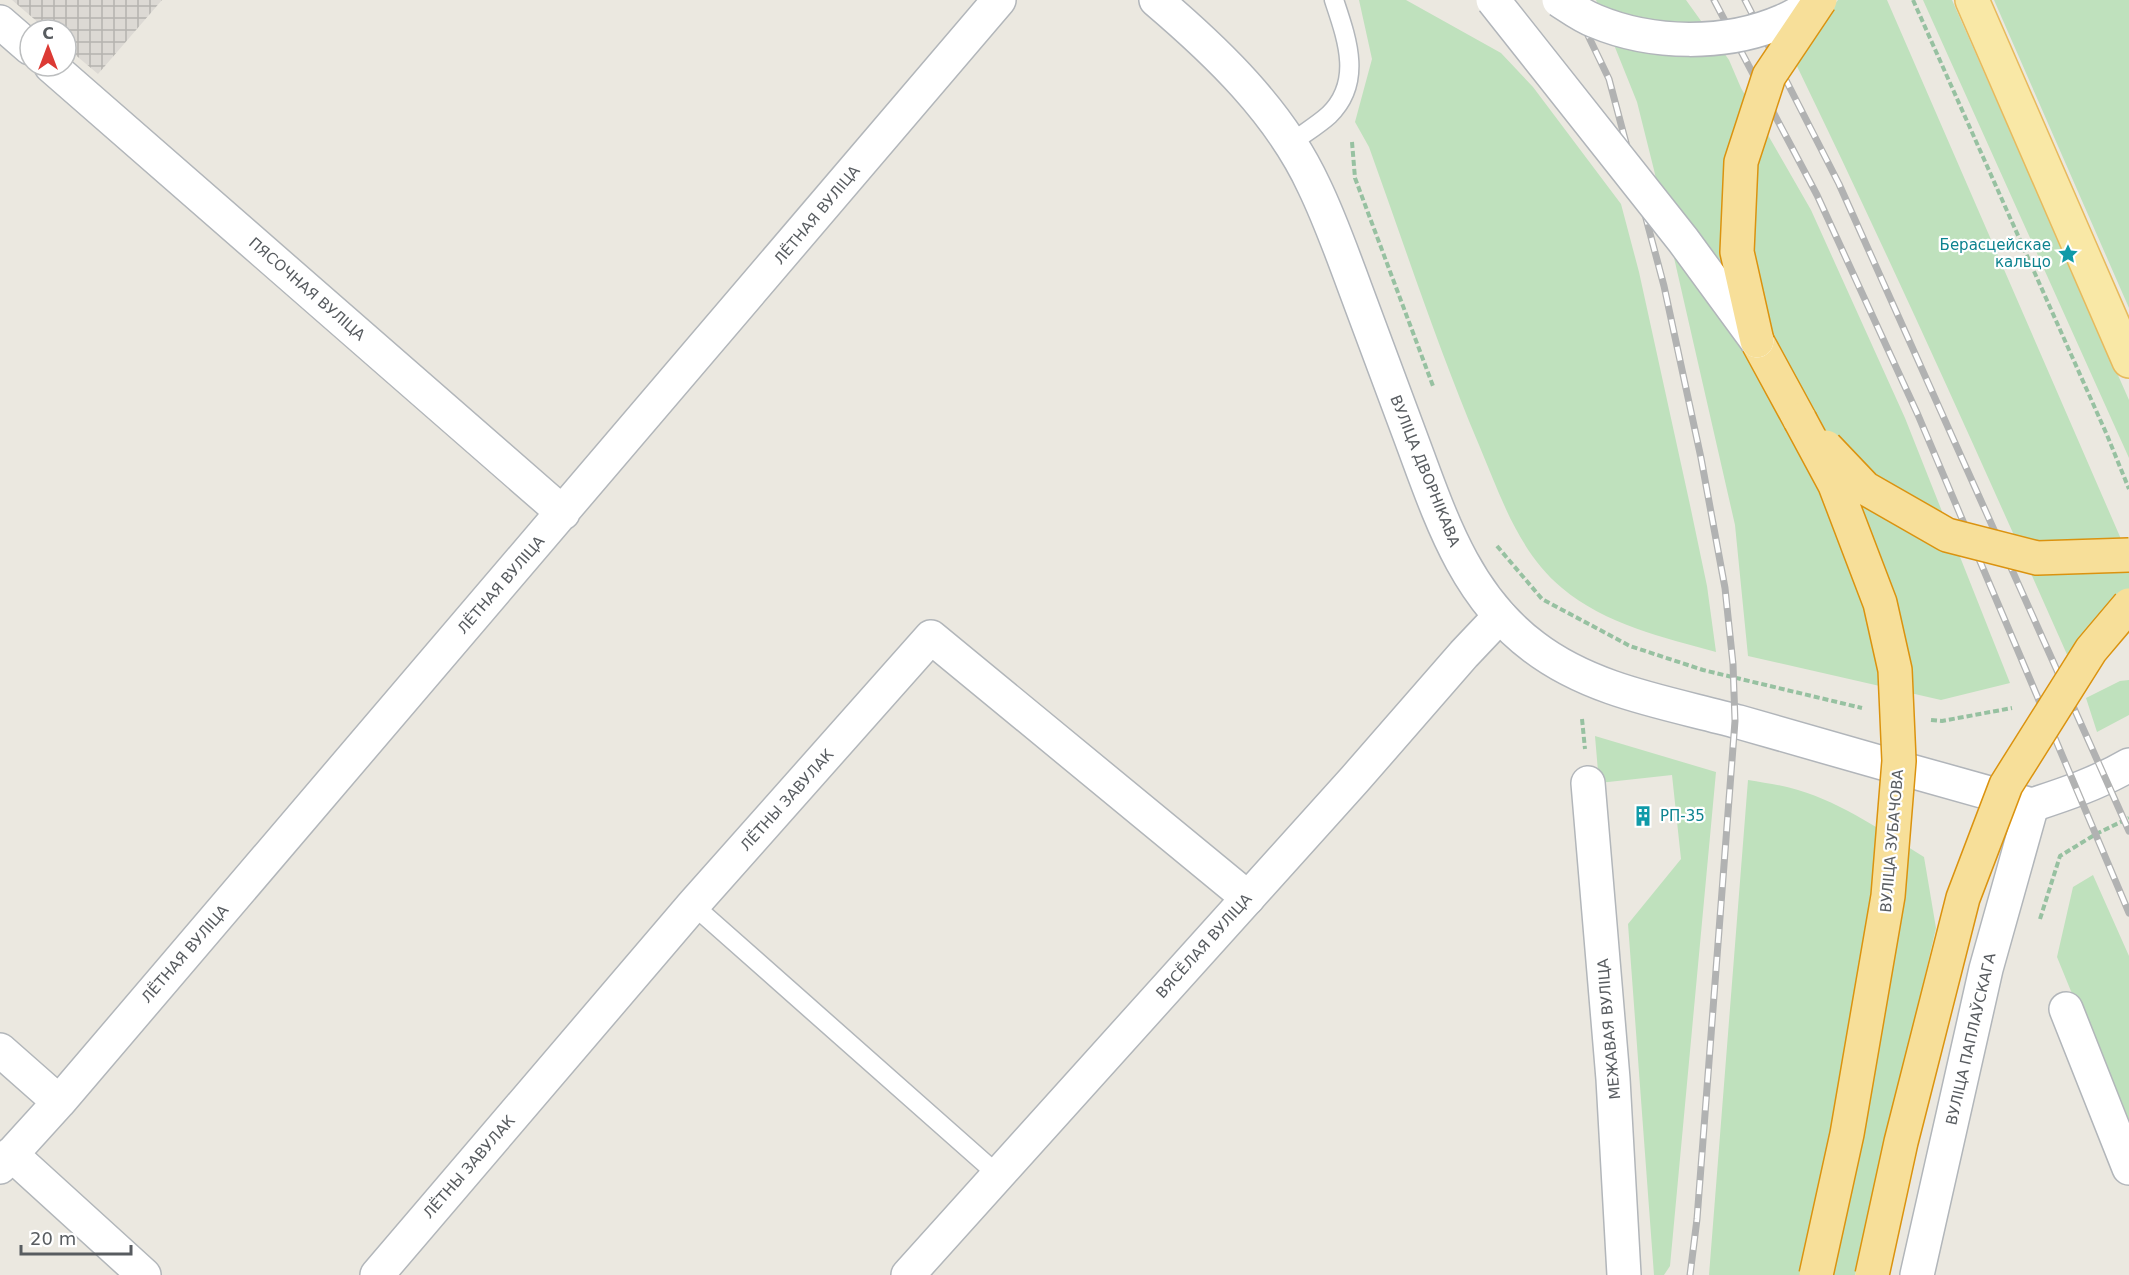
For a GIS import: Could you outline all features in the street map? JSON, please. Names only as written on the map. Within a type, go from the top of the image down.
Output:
[{"type":"highway","points":[[1820,0],[1769,76],[1741,162],[1737,252],[1757,340],[1800,420],[1865,488],[1947,535],[2037,558],[2129,555]]},
{"type":"highway","name":"ВУЛІЦА ЗУБАЧОВА","points":[[1800,420],[1834,485],[1880,603],[1895,670],[1899,761],[1888,896],[1847,1134],[1816,1275]]},
{"type":"highway","points":[[1872,1275],[1901,1142],[1963,898],[2006,784],[2091,650],[2129,605]]},
{"type":"main road","points":[[1972,0],[2129,361]]},
{"type":"street","name":"ЛЁТНАЯ ВУЛІЦА","points":[[6,1160],[59,1102],[999,0]]},
{"type":"street","name":"ВУЛІЦА ДВОРНІКАВА","points":[[1156,0],[1185,25],[1245,85],[1291,143],[1314,185],[1338,242],[1444,525],[1470,577],[1500,616],[1534,648],[1578,674],[1640,697],[1747,724],[2032,805]]},
{"type":"street","points":[[1493,0],[1683,240],[1757,340]]},
{"type":"street","points":[[1559,0],[1605,25],[1639,34],[1692,40],[1739,34],[1784,21],[1820,0]]},
{"type":"street","points":[[0,22],[18,38]]},
{"type":"street","name":"ПЯСОЧНАЯ ВУЛІЦА","points":[[65,78],[563,513]]},
{"type":"street","name":"ВЯСЁЛАЯ ВУЛІЦА","points":[[908,1275],[1500,616]]},
{"type":"street","name":"ЛЁТНЫ ЗАВУЛАК","points":[[377,1275],[693,905],[932,637],[1248,898]]},
{"type":"street","points":[[2032,805],[2077,791],[2129,765]]},
{"type":"street","name":"МЕЖАВАЯ ВУЛІЦА","points":[[1588,783],[1613,1079],[1624,1275]]},
{"type":"street","name":"ВУЛІЦА ПАПЛАЎСКАГА","points":[[1917,1275],[1986,969],[2032,805]]},
{"type":"street","points":[[2066,1009],[2129,1168]]},
{"type":"street","points":[[0,1050],[59,1102]]},
{"type":"street","points":[[6,1160],[144,1275]]},
{"type":"lane","points":[[1291,143],[1328,116],[1341,102],[1349,82],[1350,58],[1334,0]]},
{"type":"lane","points":[[693,905],[997,1174]]},
{"type":"path","points":[[1913,0],[2129,489]]},
{"type":"path","points":[[1352,142],[1355,177],[1434,390]]},
{"type":"path","points":[[1495,543],[1542,599],[1630,646],[1703,670],[1866,709]]},
{"type":"path","points":[[1920,719],[1942,721],[2014,708]]},
{"type":"path","points":[[2036,929],[2060,856],[2096,834],[2129,818]]},
{"type":"shaded area","points":[[12,0],[162,0],[98,74],[78,57],[78,18],[33,18]]},
{"type":"green space","points":[[1359,0],[1406,0],[1501,53],[1533,87],[1621,204],[1639,272],[1690,505],[1707,586],[1716,652],[1616,621],[1579,601],[1547,573],[1522,540],[1512,522],[1450,372],[1369,147],[1355,122],[1372,59]]},
{"type":"green space","points":[[1596,0],[1686,0],[1729,60],[1741,88],[1811,210],[1905,418],[2010,683],[1941,700],[1748,656],[1735,525],[1654,170],[1637,102]]},
{"type":"green space","points":[[1838,0],[1887,0],[2121,539],[2129,563],[2129,616],[2069,659],[1934,358],[1794,60]]},
{"type":"green space","points":[[1923,0],[1952,0],[2129,400],[2129,458]]},
{"type":"green space","points":[[1994,0],[2129,0],[2129,308]]},
{"type":"green space","points":[[2129,680],[2129,715],[2097,732],[2086,698],[2120,681]]},
{"type":"green space","points":[[1595,736],[1716,772],[1670,1266],[1664,1275],[1654,1275],[1628,924],[1681,859],[1672,775],[1599,783]]},
{"type":"green space","points":[[1748,780],[1792,788],[1831,803],[1863,819],[1924,857],[1936,928],[1855,1275],[1709,1275]]},
{"type":"green space","points":[[2093,875],[2129,956],[2129,1133],[2057,957],[2073,887]]},
{"type":"railway","points":[[1571,0],[1609,79],[1664,286],[1701,458],[1725,588],[1733,664],[1735,721],[1697,1219],[1690,1275]]},
{"type":"railway","points":[[1714,0],[1817,195],[1918,415],[2129,913]]},
{"type":"railway","points":[[1745,0],[1839,184],[2129,831]]},
{"type":"place","name":"Берасцейскае кальцо","points":[[2068,254]]},
{"type":"place","name":"РП-35","points":[[1643,816]]}]
